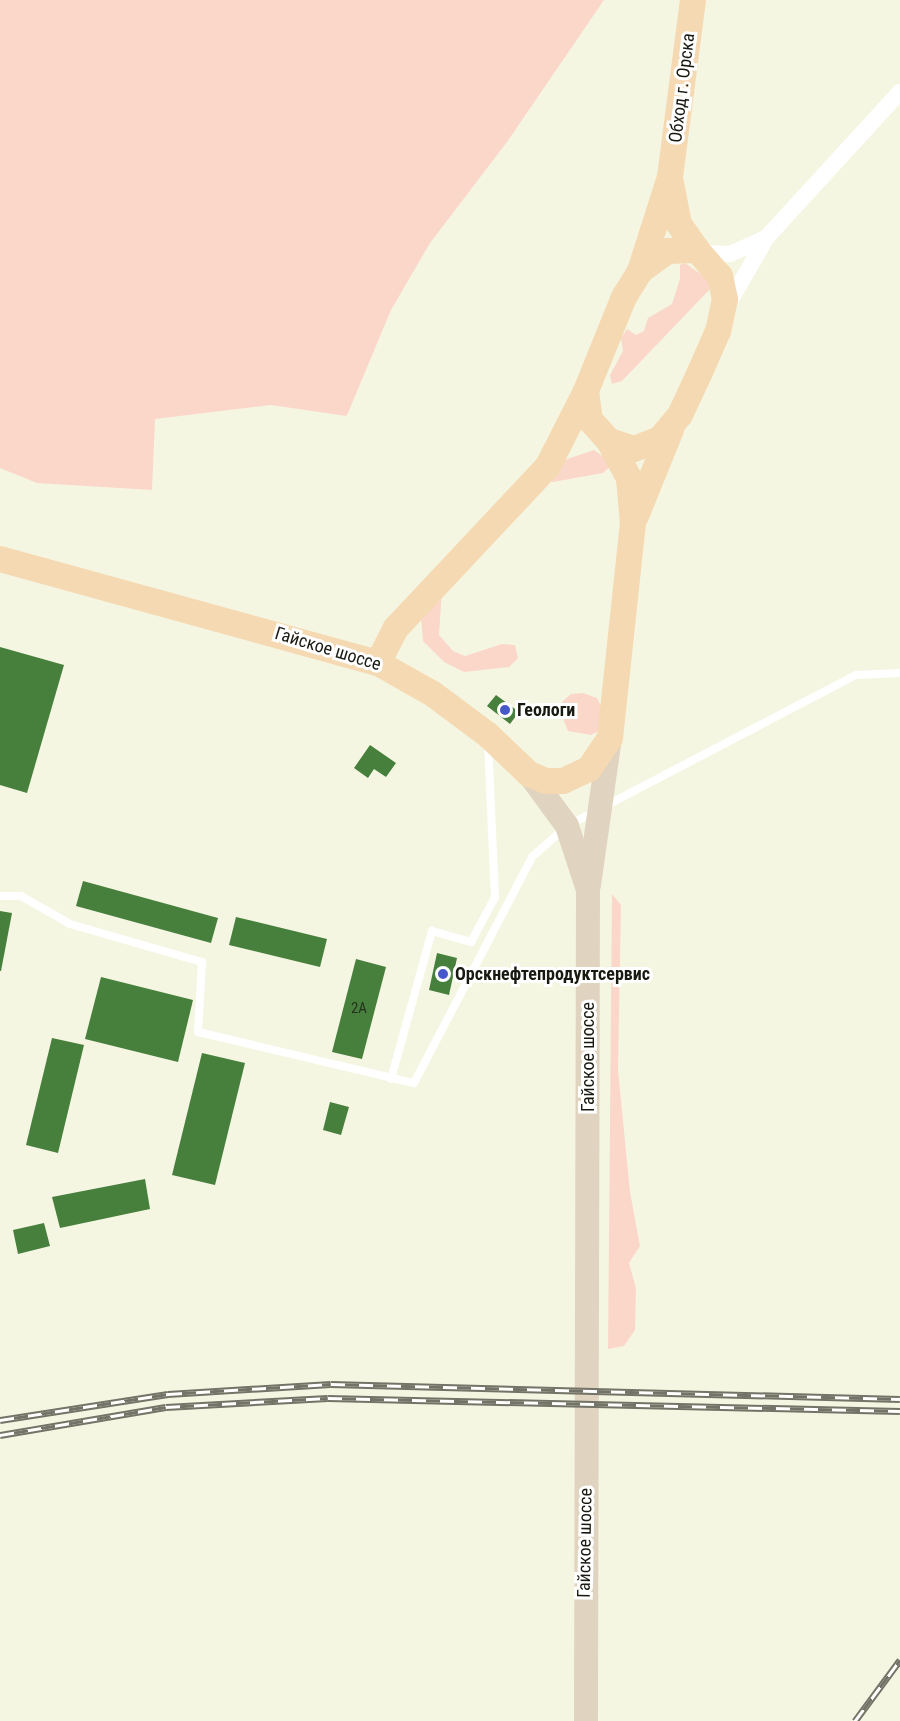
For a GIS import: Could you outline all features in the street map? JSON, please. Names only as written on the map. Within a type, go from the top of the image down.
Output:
[{"type":"main road","name":"Обход г. Орска","points":[[670,177],[693,0]]},
{"type":"main road","points":[[633,524],[672,427],[722,317],[724,285],[676,216],[670,177]]},
{"type":"main road","points":[[378,663],[396,628],[548,466],[586,391],[624,297],[640,271],[670,177]]},
{"type":"main road","points":[[640,271],[668,251],[699,252]]},
{"type":"main road","points":[[586,391],[590,420],[609,441],[629,478],[633,524],[610,738],[588,890]]},
{"type":"main road","points":[[609,441],[634,449],[644,448],[672,427]]},
{"type":"main road","name":"Гайское шоссе","points":[[0,559],[378,663],[398,671],[488,735],[529,774],[567,826],[588,890],[586,1721]]},
{"type":"main road","points":[[529,774],[546,782],[577,777],[600,757],[610,738]]},
{"type":"street","points":[[722,317],[767,237],[900,92]]},
{"type":"street","points":[[699,252],[730,254],[767,237]]},
{"type":"lane","points":[[0,896],[21,897],[70,924],[202,962],[198,1032],[414,1083],[532,857],[567,826],[601,805],[856,675],[900,673]]},
{"type":"lane","points":[[391,1079],[432,931],[471,942],[495,897],[488,735]]},
{"type":"lane","points":[[495,897],[508,903]]},
{"type":"shaded area","points":[[0,0],[604,0],[507,142],[430,243],[391,310],[346,416],[271,405],[155,419],[152,490],[37,483],[0,468]]},
{"type":"shaded area","points":[[685,263],[709,280],[711,288],[622,381],[612,384],[610,375],[623,351],[621,338],[627,329],[636,335],[644,331],[648,318],[672,304],[680,279],[680,265]]},
{"type":"shaded area","points":[[594,450],[613,464],[603,473],[553,482],[547,478],[567,459]]},
{"type":"shaded area","points":[[442,589],[439,635],[453,651],[465,656],[502,644],[515,645],[518,658],[509,667],[464,672],[444,662],[423,641],[421,617]]},
{"type":"shaded area","points":[[583,693],[597,698],[602,708],[601,730],[591,735],[568,731],[561,714],[562,702],[571,694]]},
{"type":"shaded area","points":[[612,894],[621,905],[618,1070],[630,1192],[640,1246],[629,1263],[636,1288],[635,1330],[624,1346],[608,1349]]},
{"type":"building","points":[[0,647],[64,665],[27,793],[0,785]]},
{"type":"building","points":[[496,695],[519,712],[510,724],[487,706]]},
{"type":"building","points":[[370,745],[396,763],[386,777],[374,769],[368,778],[354,768]]},
{"type":"building","points":[[83,881],[218,918],[211,943],[76,906]]},
{"type":"building","points":[[0,911],[12,913],[1,971],[0,971]]},
{"type":"building","points":[[236,917],[327,939],[320,967],[229,945]]},
{"type":"building","name":"Орскнефтепродуктсервис","points":[[437,953],[457,958],[449,995],[429,990]]},
{"type":"building","points":[[356,959],[386,967],[362,1059],[332,1052]]},
{"type":"building","points":[[101,977],[193,1000],[178,1062],[85,1039]]},
{"type":"building","points":[[52,1038],[84,1045],[58,1153],[26,1145]]},
{"type":"building","points":[[202,1053],[245,1063],[215,1185],[172,1175]]},
{"type":"building","points":[[330,1102],[349,1107],[341,1135],[323,1130]]},
{"type":"building","points":[[145,1179],[150,1209],[60,1228],[52,1197]]},
{"type":"building","points":[[44,1223],[50,1246],[18,1254],[13,1230]]},
{"type":"railway","points":[[0,1420],[168,1394],[331,1384],[900,1399]]},
{"type":"railway","points":[[0,1435],[166,1407],[328,1398],[900,1411]]},
{"type":"railway","points":[[855,1721],[900,1660]]},
{"type":"place","name":"Геологи","points":[[505,710]]},
{"type":"place","name":"Орскнефтепродуктсервис","points":[[443,974]]}]
